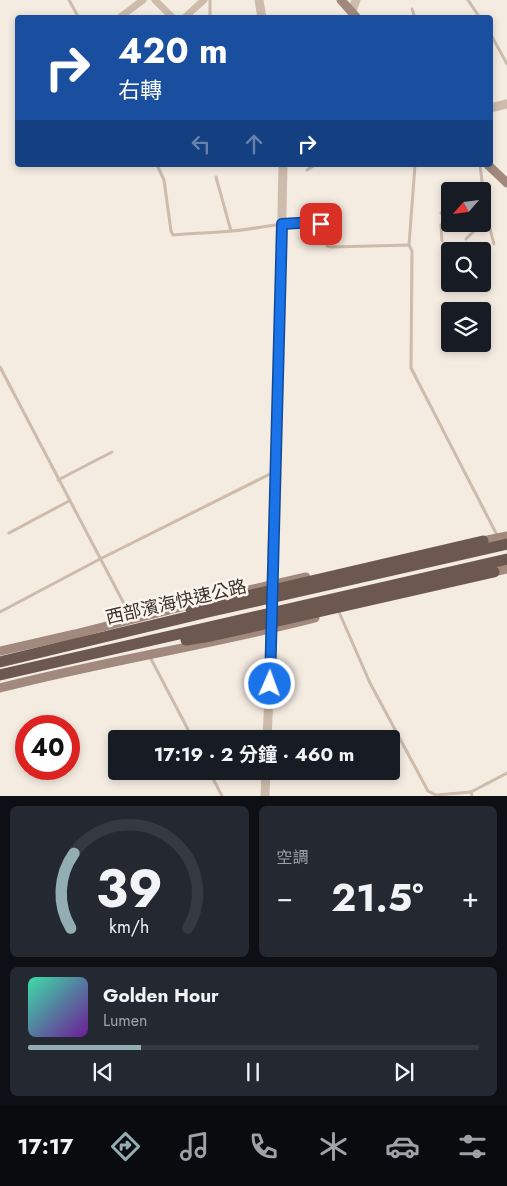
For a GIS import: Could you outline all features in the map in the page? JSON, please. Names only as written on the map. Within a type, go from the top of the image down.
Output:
[{"type":"highway","name":"西部濱海快速公路","points":[[0,662],[505,539]]},
{"type":"highway","points":[[82,642],[204,605],[484,541]]},
{"type":"highway","name":"西部濱海快速公路","points":[[0,675],[507,559]]},
{"type":"highway","points":[[88,656],[212,636],[494,572]]},
{"type":"main road","points":[[342,0],[354,15]]},
{"type":"main road","points":[[490,167],[507,183]]},
{"type":"main road","points":[[2,650],[484,541],[505,539]]},
{"type":"main road","points":[[2,650],[22,653],[272,588],[505,539]]},
{"type":"main road","points":[[24,681],[36,672],[484,569],[507,559]]},
{"type":"main road","points":[[0,688],[84,667],[272,629],[507,569]]},
{"type":"street","points":[[123,15],[143,0]]},
{"type":"street","points":[[155,0],[170,15]]},
{"type":"street","points":[[259,0],[262,15]]},
{"type":"street","points":[[354,15],[356,0]]},
{"type":"street","points":[[187,15],[199,2]]},
{"type":"street","points":[[493,107],[507,104]]},
{"type":"street","points":[[267,730],[272,629],[283,167]]},
{"type":"street","points":[[265,796],[266,780]]},
{"type":"lane","points":[[69,0],[77,15]]},
{"type":"lane","points":[[210,0],[210,15]]},
{"type":"lane","points":[[468,0],[478,15]]},
{"type":"lane","points":[[412,9],[414,15]]},
{"type":"lane","points":[[493,38],[507,64]]},
{"type":"lane","points":[[158,167],[164,180],[171,231],[174,235],[231,232],[282,224],[318,222],[321,224],[328,246],[331,247],[409,245]]},
{"type":"lane","points":[[307,170],[312,167]]},
{"type":"lane","points":[[415,167],[409,245],[412,251],[411,368],[505,539]]},
{"type":"lane","points":[[480,167],[482,182]]},
{"type":"lane","points":[[216,177],[231,232]]},
{"type":"lane","points":[[441,232],[442,241]]},
{"type":"lane","points":[[466,238],[473,232]]},
{"type":"lane","points":[[491,232],[494,244]]},
{"type":"lane","points":[[0,368],[133,620]]},
{"type":"lane","points":[[58,480],[112,452]]},
{"type":"lane","points":[[0,612],[100,559],[275,471]]},
{"type":"lane","points":[[9,533],[69,501]]},
{"type":"lane","points":[[339,612],[370,683],[428,791],[436,795],[471,794],[507,773]]},
{"type":"lane","points":[[149,654],[188,730]]},
{"type":"lane","points":[[214,780],[222,796]]},
{"type":"route","points":[[270,684],[271,584],[282,224],[314,222],[321,224]]}]
